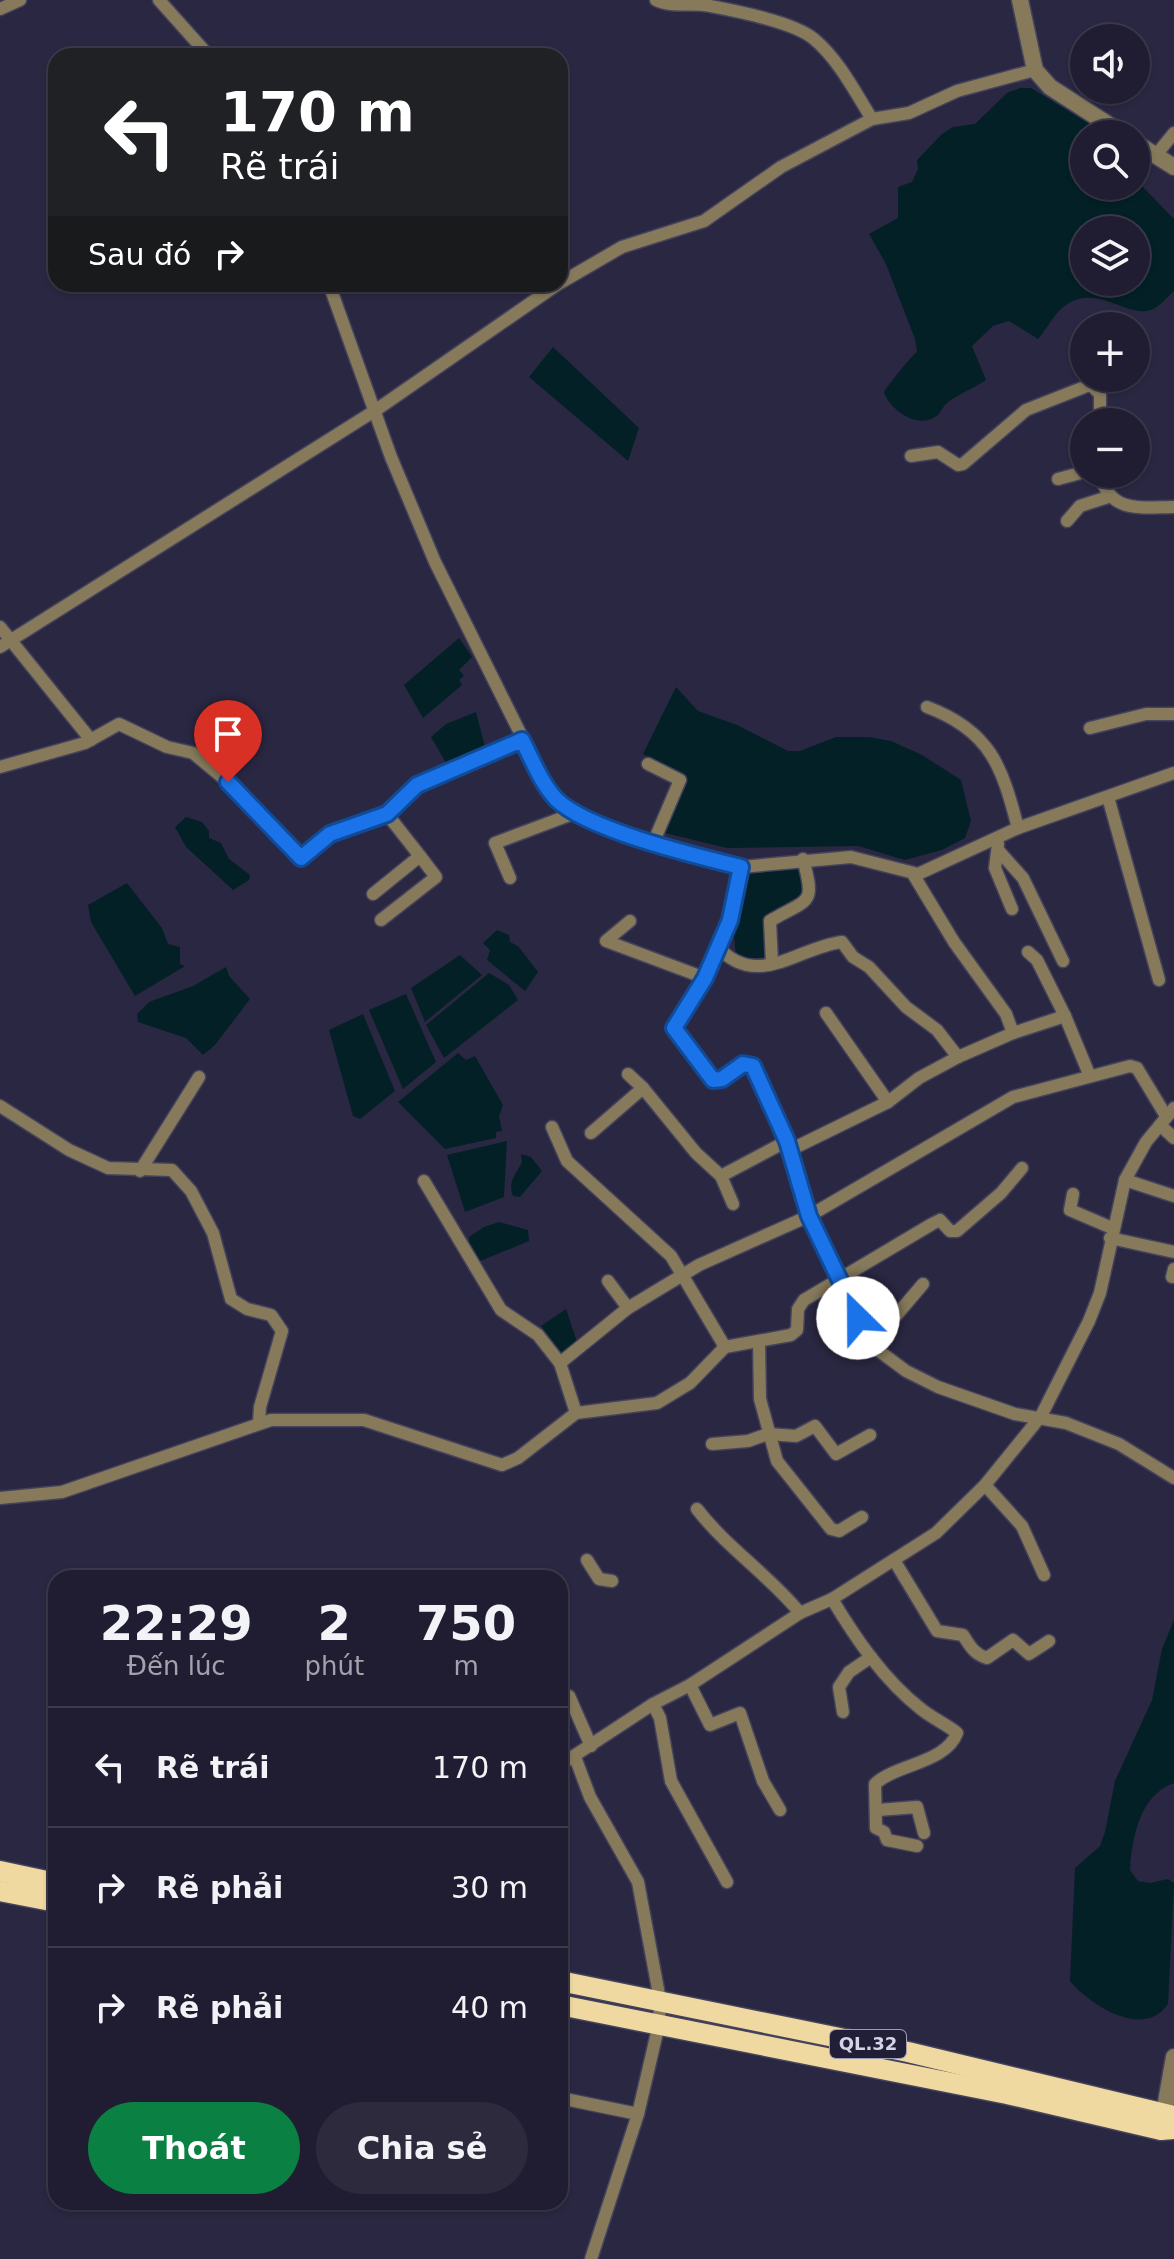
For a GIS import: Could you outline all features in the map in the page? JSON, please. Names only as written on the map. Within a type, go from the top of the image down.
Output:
[{"type":"highway","points":[[0,1871],[48,1881]]},
{"type":"highway","points":[[0,1891],[48,1900]]},
{"type":"highway","name":"QL.32","points":[[568,1983],[660,2000],[1168,2122]]},
{"type":"highway","name":"QL.32","points":[[568,2007],[1007,2094],[1168,2122]]},
{"type":"street","points":[[0,9],[20,0]]},
{"type":"street","points":[[159,0],[202,48]]},
{"type":"street","points":[[656,0],[670,5],[688,2],[713,6],[789,26],[812,37],[832,57],[872,119]]},
{"type":"street","points":[[1020,0],[1035,70],[1050,87],[1101,120]]},
{"type":"street","points":[[568,278],[622,247],[704,221],[781,167],[872,119],[909,113],[957,91],[1035,70]]},
{"type":"street","points":[[1156,155],[1174,133]]},
{"type":"street","points":[[1150,151],[1174,167]]},
{"type":"street","points":[[332,292],[435,562],[522,740],[554,797],[575,813],[626,835],[741,867],[851,857],[913,874],[925,873],[998,845],[1018,828],[1174,773]]},
{"type":"street","points":[[5,643],[376,410],[546,292]]},
{"type":"street","points":[[911,456],[938,452],[958,465],[963,464],[1026,410],[1087,386],[1092,386],[1100,394],[1100,408]]},
{"type":"street","points":[[1058,479],[1070,476]]},
{"type":"street","points":[[1105,488],[1108,497],[1117,503],[1137,507],[1174,507]]},
{"type":"street","points":[[1067,521],[1080,506],[1108,497]]},
{"type":"street","points":[[0,627],[5,643],[91,740]]},
{"type":"street","points":[[927,707],[965,726],[991,750],[1002,769],[1018,828]]},
{"type":"street","points":[[1090,728],[1146,714],[1174,714]]},
{"type":"street","points":[[0,767],[91,740],[119,724],[167,747],[193,753],[228,782],[301,858],[330,834],[387,814],[417,785],[522,740]]},
{"type":"street","points":[[648,764],[680,780],[654,841]]},
{"type":"street","points":[[1108,797],[1159,980]]},
{"type":"street","points":[[510,878],[495,843],[575,813]]},
{"type":"street","points":[[381,920],[436,877],[387,814]]},
{"type":"street","points":[[998,845],[995,868],[1012,909]]},
{"type":"street","points":[[998,845],[1023,878],[1063,961]]},
{"type":"street","points":[[373,894],[420,856]]},
{"type":"street","points":[[772,963],[770,921],[810,897],[803,859]]},
{"type":"street","points":[[741,867],[730,920],[705,978],[674,1028],[713,1080],[722,1079],[743,1064],[753,1066],[789,1146],[809,1216],[841,1277],[871,1345],[906,1371],[938,1387],[1015,1414],[1041,1416],[1119,1444],[1174,1478]]},
{"type":"street","points":[[913,874],[954,942],[1006,1014],[1013,1033]]},
{"type":"street","points":[[630,921],[606,941],[705,978]]},
{"type":"street","points":[[717,946],[729,959],[754,967],[842,942],[853,957],[869,967],[906,1007],[937,1030],[958,1057]]},
{"type":"street","points":[[1028,952],[1037,960],[1089,1074]]},
{"type":"street","points":[[826,1013],[888,1102]]},
{"type":"street","points":[[721,1176],[888,1102],[919,1078],[958,1057],[1013,1033],[1065,1016]]},
{"type":"street","points":[[560,1363],[628,1308],[749,1240],[809,1216],[1013,1097],[1089,1074],[1137,1068],[1167,1117],[1174,1138]]},
{"type":"street","points":[[628,1074],[696,1153],[721,1176],[733,1204]]},
{"type":"street","points":[[140,1171],[199,1077]]},
{"type":"street","points":[[591,1133],[643,1088]]},
{"type":"street","points":[[0,1106],[92,1162],[108,1168],[140,1171],[166,1169],[178,1176],[191,1191],[213,1233],[231,1299],[247,1309],[271,1315],[280,1325],[281,1338],[260,1407],[259,1422]]},
{"type":"street","points":[[568,1761],[800,1613],[832,1599],[936,1533],[985,1485],[1041,1416],[1097,1302],[1125,1180],[1146,1142],[1167,1117]]},
{"type":"street","points":[[552,1127],[567,1161],[660,1243],[685,1276],[725,1347]]},
{"type":"street","points":[[0,1498],[62,1492],[259,1422],[364,1420],[502,1465],[518,1458],[576,1413],[657,1403],[690,1383],[725,1347],[795,1333],[800,1304],[940,1220],[950,1231],[961,1229],[1022,1168]]},
{"type":"street","points":[[1125,1180],[1174,1196]]},
{"type":"street","points":[[424,1181],[501,1310],[538,1335],[560,1363],[576,1413]]},
{"type":"street","points":[[1073,1194],[1070,1210],[1111,1233],[1174,1252]]},
{"type":"street","points":[[608,1281],[628,1308]]},
{"type":"street","points":[[871,1345],[923,1284]]},
{"type":"street","points":[[759,1341],[759,1386],[768,1434],[777,1461],[790,1482],[831,1529],[839,1531],[862,1517]]},
{"type":"street","points":[[712,1444],[748,1441],[768,1434],[796,1436],[815,1426],[836,1454],[870,1435]]},
{"type":"street","points":[[985,1485],[1022,1526],[1044,1575]]},
{"type":"street","points":[[697,1509],[712,1528],[741,1552],[800,1613]]},
{"type":"street","points":[[587,1560],[599,1579],[612,1581]]},
{"type":"street","points":[[894,1560],[937,1631],[963,1635],[980,1656],[987,1658],[1013,1640],[1029,1654],[1049,1641]]},
{"type":"street","points":[[832,1599],[871,1657],[923,1711],[957,1733],[951,1743],[937,1754],[876,1782],[878,1810],[875,1825],[884,1833],[885,1839],[917,1846]]},
{"type":"street","points":[[843,1712],[839,1687],[849,1672],[871,1657]]},
{"type":"street","points":[[690,1685],[710,1725],[738,1711],[763,1781],[780,1810]]},
{"type":"street","points":[[569,1696],[591,1746]]},
{"type":"street","points":[[653,1704],[660,1718],[671,1781],[727,1882]]},
{"type":"street","points":[[575,1757],[590,1797],[638,1882],[660,2000],[659,2024],[638,2114],[591,2259]]},
{"type":"street","points":[[878,1810],[917,1807],[924,1833]]},
{"type":"street","points":[[1168,2122],[1174,2057]]},
{"type":"street","points":[[568,2100],[638,2114]]},
{"type":"shaded area","points":[[1020,88],[1031,88],[1083,120],[1070,120],[1070,200],[1150,200],[1150,194],[1174,219],[1174,291],[1158,306],[1146,311],[1094,298],[1071,302],[1056,314],[1038,339],[1009,321],[993,326],[972,346],[986,380],[951,400],[935,417],[920,421],[898,411],[884,392],[917,352],[915,339],[886,264],[869,234],[898,218],[898,187],[912,182],[918,169],[917,160],[942,134],[953,127],[975,124],[1007,93]]},
{"type":"shaded area","points":[[553,347],[639,428],[628,461],[529,377]]},
{"type":"shaded area","points":[[459,638],[472,657],[459,670],[464,676],[459,680],[462,685],[423,718],[404,685]]},
{"type":"shaded area","points":[[676,687],[698,711],[737,725],[788,751],[800,751],[836,737],[869,737],[891,741],[922,755],[961,780],[971,821],[965,838],[942,850],[905,860],[858,846],[727,848],[665,833],[687,776],[643,754]]},
{"type":"shaded area","points":[[476,712],[485,747],[446,763],[431,737],[446,724]]},
{"type":"shaded area","points":[[186,817],[202,822],[209,831],[209,838],[221,843],[229,859],[250,875],[249,880],[233,890],[186,847],[175,827]]},
{"type":"shaded area","points":[[800,863],[809,891],[765,920],[769,957],[744,959],[736,955],[734,937],[730,936],[746,869]]},
{"type":"shaded area","points":[[127,883],[162,928],[168,944],[180,947],[180,964],[185,966],[135,996],[91,922],[88,905]]},
{"type":"shaded area","points":[[497,930],[509,935],[510,942],[518,946],[538,972],[525,991],[487,960],[490,950],[483,943]]},
{"type":"shaded area","points":[[460,955],[482,975],[425,1022],[411,988]]},
{"type":"shaded area","points":[[226,967],[229,976],[250,999],[215,1045],[203,1055],[186,1038],[138,1022],[137,1014],[149,1002],[193,986]]},
{"type":"shaded area","points":[[489,973],[509,985],[518,1000],[444,1058],[426,1025]]},
{"type":"shaded area","points":[[406,994],[436,1062],[403,1089],[369,1010]]},
{"type":"shaded area","points":[[363,1014],[395,1091],[360,1119],[353,1116],[329,1030]]},
{"type":"shaded area","points":[[458,1053],[466,1060],[475,1056],[503,1105],[499,1116],[502,1131],[496,1132],[496,1138],[445,1149],[398,1102]]},
{"type":"shaded area","points":[[507,1141],[504,1197],[465,1212],[447,1155]]},
{"type":"shaded area","points":[[521,1154],[531,1157],[542,1171],[520,1197],[513,1196],[511,1186],[522,1162]]},
{"type":"shaded area","points":[[499,1222],[528,1230],[529,1241],[478,1262],[470,1250],[469,1237]]},
{"type":"shaded area","points":[[566,1309],[577,1342],[562,1354],[541,1326]]},
{"type":"shaded area","points":[[1174,1620],[1174,1783],[1162,1789],[1146,1807],[1136,1831],[1130,1870],[1138,1881],[1150,1883],[1168,1879],[1174,1883],[1168,2004],[1158,2014],[1145,2019],[1132,2019],[1103,2008],[1070,1981],[1075,1868],[1100,1846],[1115,1781],[1152,1700],[1162,1649]]},
{"type":"route","points":[[228,782],[301,858],[330,834],[387,814],[417,785],[491,756],[522,740],[554,797],[575,813],[626,835],[741,867],[730,920],[705,978],[674,1028],[713,1080],[722,1079],[743,1064],[753,1066],[787,1141],[809,1216],[841,1277],[858,1318]]}]
